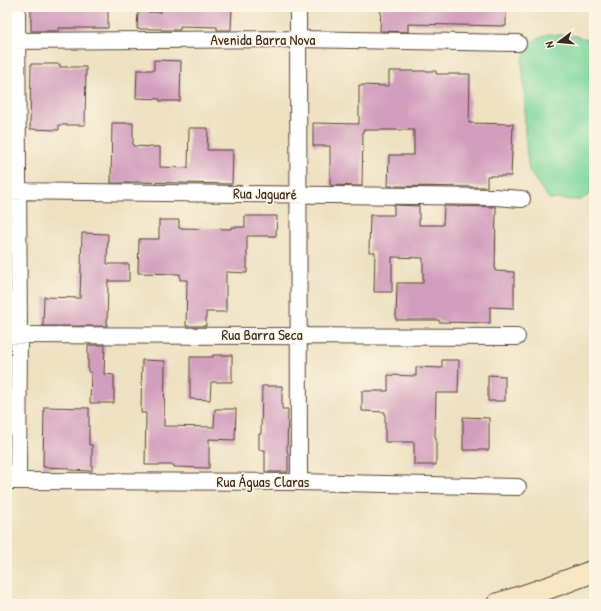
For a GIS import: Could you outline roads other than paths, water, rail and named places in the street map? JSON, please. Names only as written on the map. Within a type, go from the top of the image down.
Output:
[{"type":"main road","points":[[498,604],[559,585],[594,571]]},
{"type":"street","points":[[12,481],[12,41],[17,7]]},
{"type":"street","points":[[298,7],[299,482]]},
{"type":"street","name":"Avenida Barra Nova","points":[[12,41],[298,39],[518,43]]},
{"type":"street","name":"Rua Jaguaré","points":[[13,191],[494,197],[522,199]]},
{"type":"street","name":"Rua Barra Seca","points":[[13,335],[517,337]]},
{"type":"street","name":"Rua Águas Claras","points":[[12,481],[299,482],[518,487]]}]
